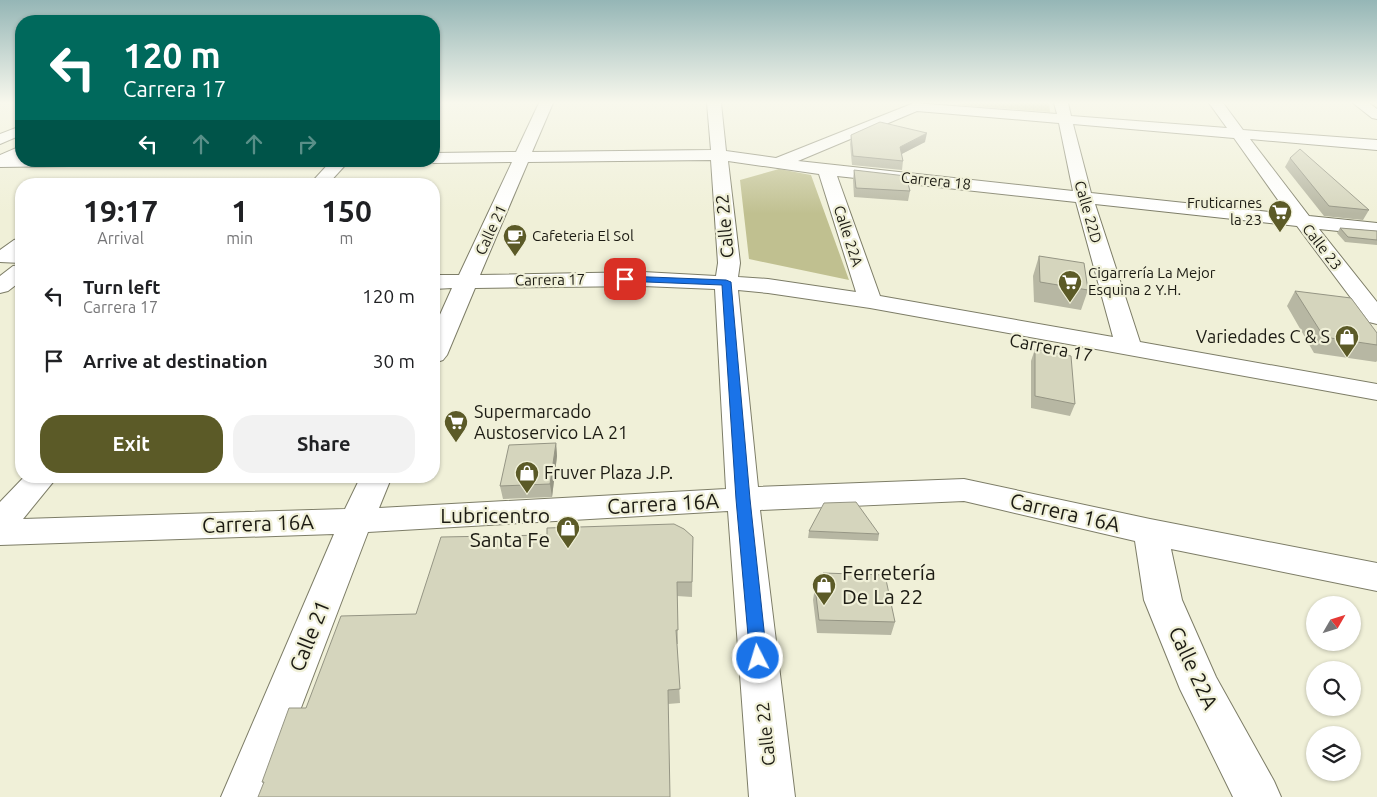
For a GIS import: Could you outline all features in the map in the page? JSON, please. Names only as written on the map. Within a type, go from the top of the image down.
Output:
[{"type":"street","name":"Calle 21","points":[[440,342],[530,140]]},
{"type":"street","name":"Calle 22","points":[[717,140],[729,263],[726,282],[743,499],[772,797]]},
{"type":"street","points":[[721,181],[778,164],[835,140]]},
{"type":"street","name":"Calle 22D","points":[[1069,140],[1083,196],[1130,348]]},
{"type":"street","name":"Calle 23","points":[[1244,140],[1377,317]]},
{"type":"street","points":[[1317,140],[1377,145]]},
{"type":"street","points":[[0,162],[15,154]]},
{"type":"street","name":"Carrera 18","points":[[440,158],[718,155],[826,170],[1083,196],[1377,229]]},
{"type":"street","points":[[0,162],[15,162]]},
{"type":"street","points":[[324,178],[334,167]]},
{"type":"street","name":"Calle 22A","points":[[826,170],[870,301]]},
{"type":"street","points":[[15,249],[4,257],[15,257]]},
{"type":"street","points":[[0,288],[15,276]]},
{"type":"street","name":"Carrera 17","points":[[440,282],[643,279],[726,282],[768,286],[870,301],[1377,392]]},
{"type":"street","name":"Carrera 17","points":[[726,282],[772,295],[856,312],[1377,409]]},
{"type":"street","points":[[0,288],[15,289]]},
{"type":"street","points":[[0,523],[37,483]]},
{"type":"street","name":"Calle 21","points":[[244,797],[356,521],[374,483]]},
{"type":"street","name":"Carrera 16A","points":[[0,532],[356,521],[743,499],[964,490],[1150,532],[1377,577]]},
{"type":"street","name":"Calle 22A","points":[[1150,532],[1162,600],[1201,689],[1258,797]]},
{"type":"green space","points":[[779,169],[811,175],[849,280],[749,259],[740,180]]},
{"type":"building","points":[[851,140],[913,140],[900,147],[903,161],[853,156]]},
{"type":"building","points":[[1300,149],[1369,210],[1329,206],[1290,158]]},
{"type":"building","points":[[854,170],[906,176],[910,191],[856,188]]},
{"type":"building","points":[[1340,228],[1377,231],[1377,240],[1348,237]]},
{"type":"building","points":[[1039,256],[1084,263],[1088,290],[1040,282]]},
{"type":"building","points":[[1295,291],[1351,298],[1377,333],[1377,345],[1324,337]]},
{"type":"building","points":[[1035,349],[1071,356],[1075,404],[1035,396]]},
{"type":"building","points":[[556,443],[550,484],[500,486],[509,445]]},
{"type":"building","points":[[856,502],[879,534],[809,531],[824,503]]},
{"type":"building","points":[[674,524],[684,529],[693,537],[692,582],[677,582],[678,630],[676,630],[680,689],[668,690],[670,797],[258,797],[289,708],[306,708],[341,616],[416,614],[441,537],[547,535],[547,528]]},
{"type":"building","points":[[823,573],[885,575],[895,622],[819,620],[815,587]]},
{"type":"place","name":"Fruticarnes la 23","points":[[1280,233]]},
{"type":"place","name":"Cafeteria El Sol","points":[[515,257]]},
{"type":"place","name":"Cigarrería La Mejor Esquina 2 Y.H.","points":[[1070,303]]},
{"type":"place","name":"Variedades C & S","points":[[1347,358]]},
{"type":"place","name":"Supermarcado Austoservico LA 21","points":[[456,443]]},
{"type":"place","name":"Fruver Plaza J.P.","points":[[527,494]]},
{"type":"place","name":"Lubricentro Santa Fe","points":[[568,549]]},
{"type":"place","name":"Ferretería De La 22","points":[[824,606]]},
{"type":"route","points":[[625,279],[726,282],[758,658]]}]
